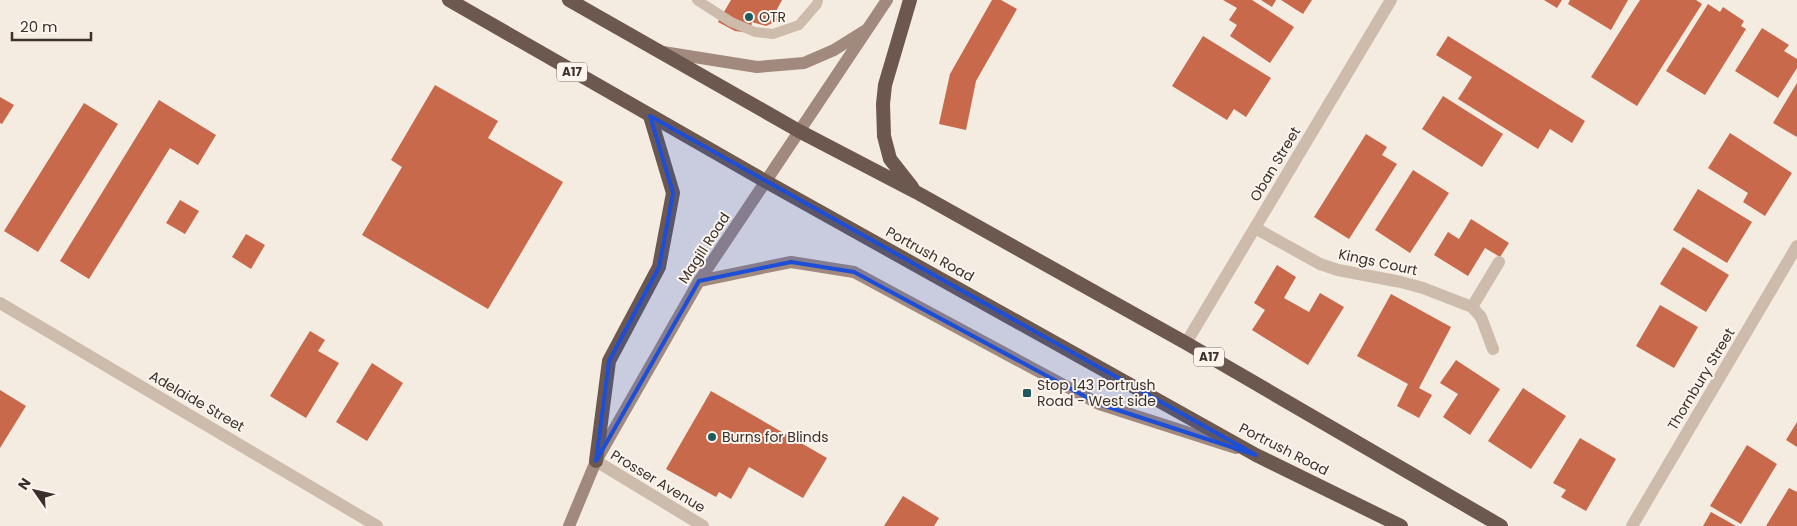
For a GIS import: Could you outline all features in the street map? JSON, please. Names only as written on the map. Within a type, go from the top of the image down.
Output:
[{"type":"highway","name":"Portrush Road","points":[[449,0],[765,181],[1256,455],[1401,526]]},
{"type":"highway","name":"A17","points":[[569,0],[799,132],[916,192],[1186,343],[1501,526]]},
{"type":"highway","points":[[910,0],[885,85],[884,136],[890,159],[916,192]]},
{"type":"highway","points":[[596,461],[610,362],[659,266],[672,193],[650,116]]},
{"type":"main road","name":"Magill Road","points":[[569,526],[596,461],[699,281],[887,0]]},
{"type":"main road","points":[[657,52],[757,67],[804,63],[834,50],[870,28]]},
{"type":"main road","points":[[699,281],[791,262],[854,272],[1099,404],[1256,455]]},
{"type":"street","name":"Oban Street","points":[[1186,343],[1391,0]]},
{"type":"street","name":"Kings Court","points":[[1255,228],[1320,264],[1338,270],[1423,288],[1472,307]]},
{"type":"street","name":"Thornbury Street","points":[[1632,526],[1797,246]]},
{"type":"street","points":[[1493,349],[1481,317],[1472,307],[1499,262]]},
{"type":"street","name":"Adelaide Street","points":[[0,303],[377,526]]},
{"type":"street","name":"Prosser Avenue","points":[[596,461],[703,526]]},
{"type":"lane","points":[[697,0],[730,22],[755,32],[773,34],[799,25],[817,4],[818,0]]},
{"type":"highlighted area","points":[[650,116],[1256,455],[1099,404],[854,272],[791,262],[699,281],[596,461],[609,361],[659,267],[673,193]]},
{"type":"building","name":"OTR","points":[[731,0],[782,0],[774,15],[782,19],[766,26],[752,22],[750,33],[735,31],[718,22]]},
{"type":"building","points":[[992,0],[1001,0],[1017,9],[976,81],[966,130],[939,124],[950,74]]},
{"type":"building","points":[[1223,0],[1252,0],[1294,27],[1270,63],[1230,36],[1237,25],[1229,20],[1237,8]]},
{"type":"building","points":[[1261,0],[1276,0],[1272,7]]},
{"type":"building","points":[[1281,0],[1312,0],[1303,14]]},
{"type":"building","points":[[1544,0],[1562,0],[1557,8]]},
{"type":"building","points":[[1570,0],[1628,0],[1611,30],[1568,4]]},
{"type":"building","points":[[1640,0],[1696,0],[1702,4],[1637,106],[1591,77]]},
{"type":"building","points":[[1708,4],[1720,12],[1723,7],[1744,21],[1741,26],[1746,29],[1705,95],[1666,71]]},
{"type":"building","points":[[1762,28],[1789,45],[1784,51],[1797,59],[1797,68],[1778,98],[1735,71]]},
{"type":"building","points":[[1203,36],[1271,78],[1246,117],[1234,109],[1227,120],[1172,86]]},
{"type":"building","points":[[1448,36],[1585,121],[1572,143],[1550,129],[1538,149],[1458,99],[1472,77],[1436,55]]},
{"type":"building","points":[[1797,83],[1797,137],[1773,123]]},
{"type":"building","points":[[435,85],[498,121],[488,138],[563,182],[488,309],[362,235],[402,167],[391,160]]},
{"type":"building","points":[[1443,96],[1503,134],[1482,167],[1422,129]]},
{"type":"building","points":[[0,97],[14,105],[2,124],[0,123]]},
{"type":"building","points":[[159,100],[216,135],[198,165],[170,148],[89,279],[60,261]]},
{"type":"building","points":[[84,103],[118,124],[38,252],[4,231]]},
{"type":"building","points":[[1730,133],[1792,173],[1765,216],[1743,202],[1748,193],[1708,168]]},
{"type":"building","points":[[1366,134],[1387,147],[1382,155],[1397,164],[1349,239],[1314,217]]},
{"type":"building","points":[[1413,170],[1449,193],[1410,253],[1375,230]]},
{"type":"building","points":[[1698,189],[1752,222],[1727,263],[1673,230]]},
{"type":"building","points":[[180,200],[199,211],[185,234],[166,223]]},
{"type":"building","points":[[1471,219],[1509,243],[1500,257],[1485,248],[1468,276],[1434,255],[1448,232],[1459,239]]},
{"type":"building","points":[[246,234],[265,245],[251,269],[232,257]]},
{"type":"building","points":[[1683,247],[1729,275],[1706,312],[1660,284]]},
{"type":"building","points":[[1277,265],[1296,277],[1284,298],[1309,312],[1320,293],[1344,307],[1308,365],[1252,330],[1265,310],[1254,303]]},
{"type":"building","points":[[1391,294],[1451,327],[1419,388],[1432,395],[1419,418],[1397,406],[1408,384],[1357,356]]},
{"type":"building","points":[[1660,305],[1698,327],[1674,368],[1636,346]]},
{"type":"building","points":[[310,331],[325,340],[318,351],[339,363],[306,418],[270,396]]},
{"type":"building","points":[[1456,360],[1500,389],[1470,435],[1443,417],[1458,394],[1440,383]]},
{"type":"building","points":[[372,363],[403,383],[367,441],[336,422]]},
{"type":"building","points":[[1523,388],[1566,416],[1531,469],[1488,441]]},
{"type":"building","points":[[0,390],[26,406],[0,448]]},
{"type":"building","points":[[711,391],[827,458],[803,498],[749,467],[731,499],[719,492],[716,497],[666,469]]},
{"type":"building","points":[[1797,422],[1797,447],[1786,440]]},
{"type":"building","points":[[1580,438],[1616,459],[1586,511],[1561,497],[1566,490],[1553,483]]},
{"type":"building","points":[[1747,445],[1777,464],[1741,524],[1710,506]]},
{"type":"building","points":[[1789,488],[1797,492],[1797,526],[1766,526]]},
{"type":"building","points":[[903,496],[939,518],[934,526],[884,526]]},
{"type":"building","points":[[1711,512],[1736,526],[1703,526]]},
{"type":"place","name":"OTR","points":[[749,17]]},
{"type":"place","name":"Stop 143 Portrush Road - West side","points":[[1027,393]]},
{"type":"place","name":"Burns for Blinds","points":[[712,437]]}]
